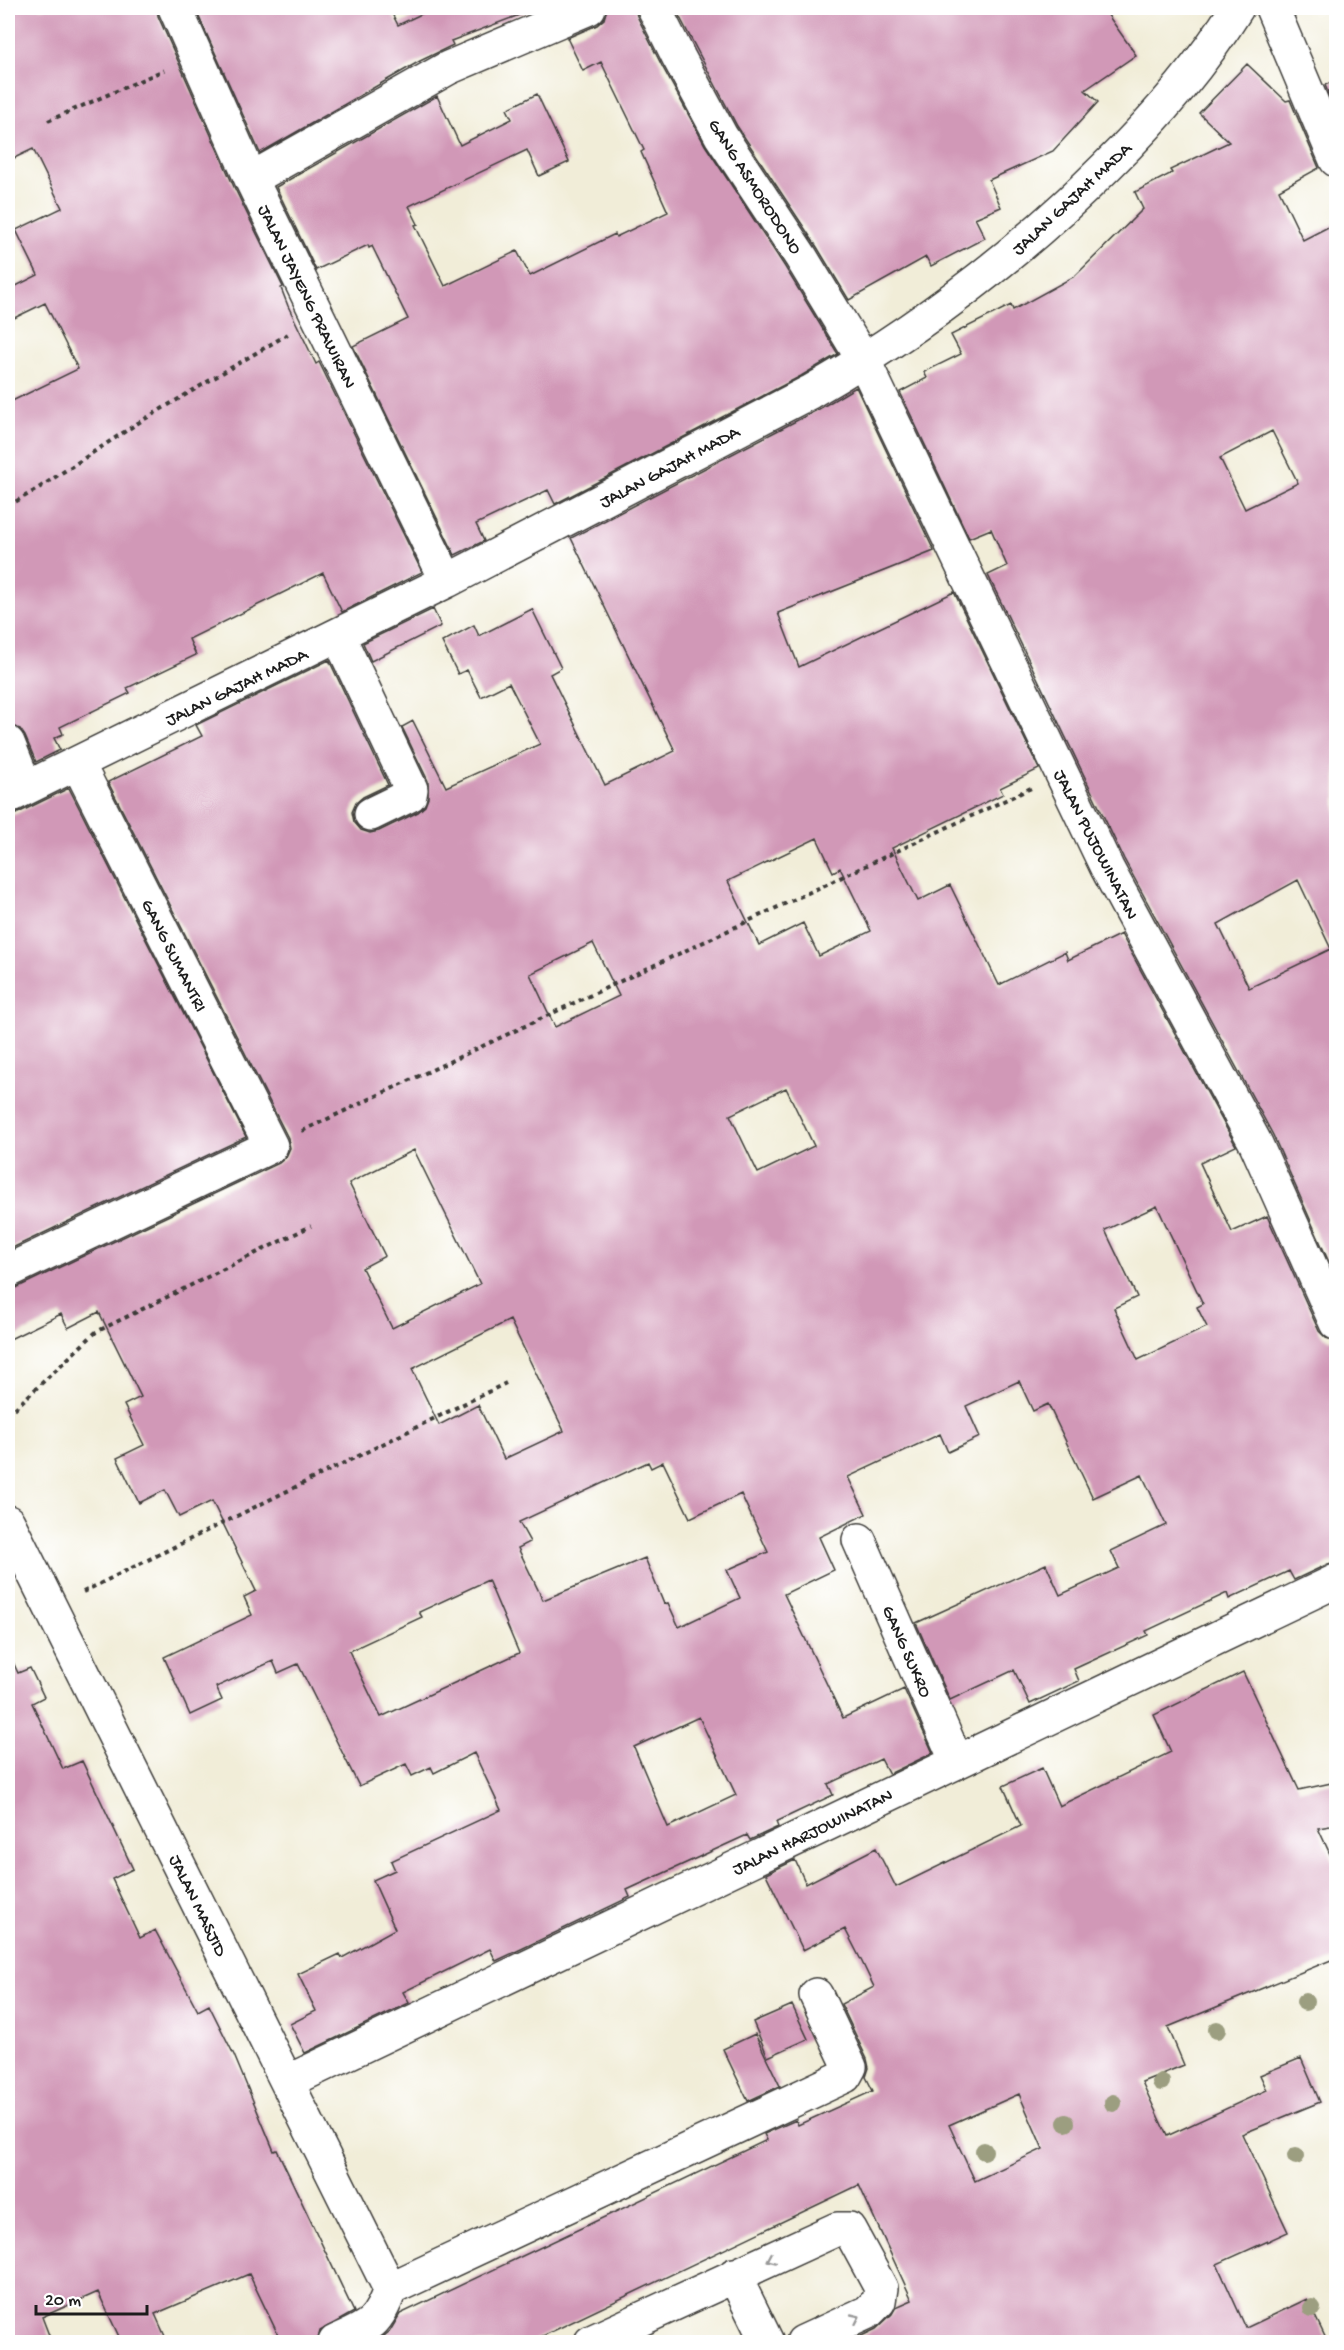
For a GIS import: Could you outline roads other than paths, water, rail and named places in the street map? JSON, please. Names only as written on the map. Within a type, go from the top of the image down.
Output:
[{"type":"street","name":"JALAN JAYENG PRAWIRAN","points":[[175,8],[251,179],[447,581]]},
{"type":"street","points":[[251,179],[448,68],[589,8]]},
{"type":"street","name":"GANG ASMORODONO","points":[[654,8],[678,58],[721,136],[801,257],[864,361]]},
{"type":"street","name":"JALAN GAJAH MADA","points":[[17,792],[447,581],[810,392],[864,361],[952,302],[1074,200],[1127,147],[1183,85],[1221,34],[1237,8]]},
{"type":"street","points":[[1272,8],[1336,160]]},
{"type":"street","name":"JALAN PUJOWINATAN","points":[[864,361],[1107,868],[1256,1144],[1336,1323]]},
{"type":"street","points":[[338,635],[411,789],[410,795],[371,814]]},
{"type":"street","points":[[8,743],[17,792]]},
{"type":"street","name":"GANG SUMANTRI","points":[[8,1271],[271,1146],[78,764]]},
{"type":"street","name":"JALAN MASJID","points":[[8,1522],[390,2289]]},
{"type":"street","name":"GANG SUKRO","points":[[859,1540],[957,1762]]},
{"type":"street","name":"JALAN HARJOWINATAN","points":[[287,2082],[1336,1581]]},
{"type":"street","points":[[335,2343],[375,2321],[384,2308],[390,2289],[845,2076],[850,2067],[816,1995]]},
{"type":"street","points":[[610,2340],[734,2275],[837,2229],[849,2229],[881,2288],[879,2301],[868,2312],[803,2343]]},
{"type":"street","points":[[734,2275],[767,2343]]}]
